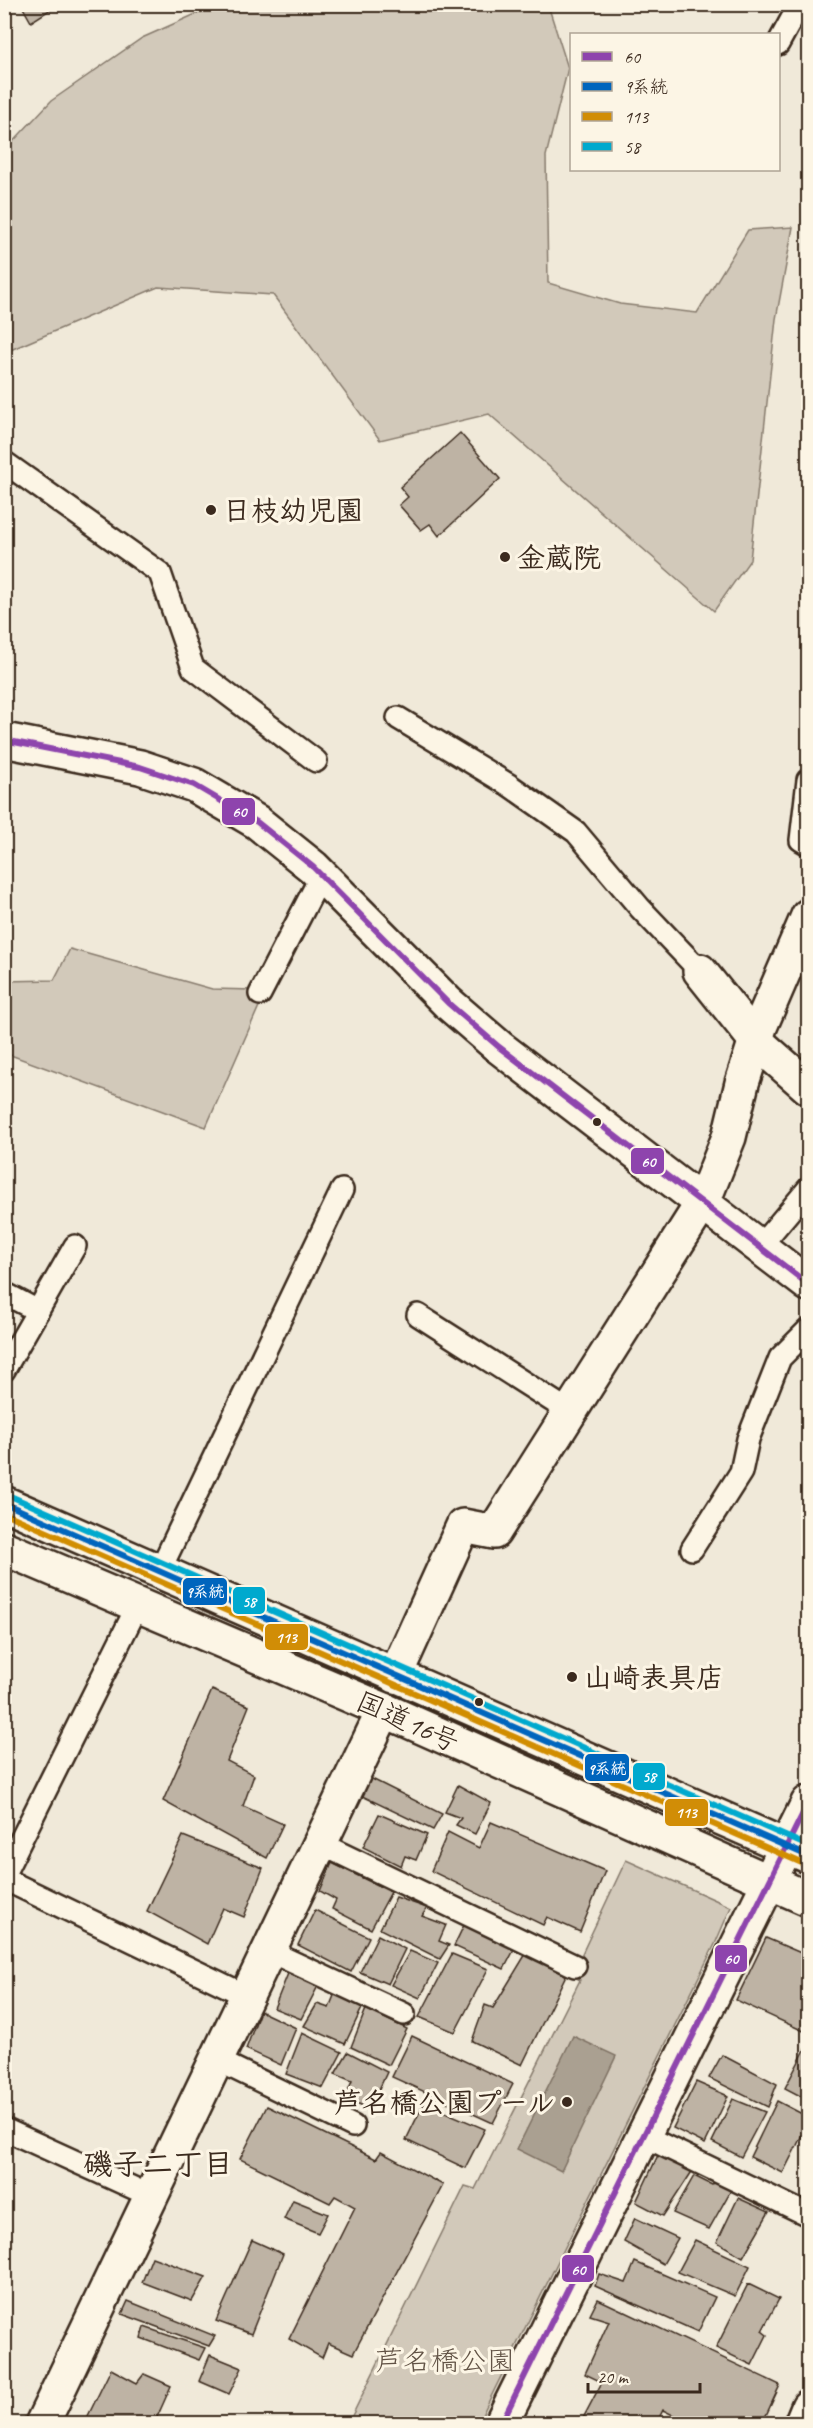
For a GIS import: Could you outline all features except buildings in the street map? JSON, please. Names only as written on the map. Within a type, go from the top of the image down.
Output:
[{"type":"main road","points":[[4,740],[140,767],[194,785],[257,822],[321,876],[448,1003],[499,1047],[808,1284]]},
{"type":"main road","points":[[395,1676],[463,1526],[494,1532],[703,1202],[729,1137],[759,1027],[808,916]]},
{"type":"main road","points":[[700,971],[756,1041],[808,1087]]},
{"type":"main road","name":"国道16号","points":[[4,1503],[798,1851]]},
{"type":"main road","name":"国道16号","points":[[4,1548],[384,1710],[808,1899]]},
{"type":"main road","points":[[42,2424],[384,1710]]},
{"type":"main road","points":[[501,2424],[769,1882],[798,1851],[808,1803]]},
{"type":"main road","points":[[801,2424],[808,2407]]},
{"type":"lane","points":[[780,40],[800,4]]},
{"type":"lane","points":[[4,462],[160,573],[193,668],[316,761]]},
{"type":"lane","points":[[398,718],[509,785],[576,832],[640,908],[700,971]]},
{"type":"lane","points":[[808,780],[801,840],[808,844]]},
{"type":"lane","points":[[260,994],[321,876]]},
{"type":"lane","points":[[760,1245],[808,1189]]},
{"type":"lane","points":[[160,1570],[342,1190]]},
{"type":"lane","points":[[4,1370],[75,1246]]},
{"type":"lane","points":[[4,1293],[38,1311]]},
{"type":"lane","points":[[418,1315],[570,1412]]},
{"type":"lane","points":[[692,1549],[741,1472],[748,1439],[780,1358],[808,1330]]},
{"type":"lane","points":[[4,1874],[138,1605]]},
{"type":"lane","points":[[321,1844],[576,1966]]},
{"type":"lane","points":[[4,1879],[247,1996]]},
{"type":"lane","points":[[269,1951],[404,2014]]},
{"type":"lane","points":[[217,2060],[353,2127]]},
{"type":"lane","points":[[4,2129],[151,2196]]},
{"type":"lane","points":[[644,2136],[808,2215]]},
{"type":"green space","points":[[216,5],[548,5],[568,68],[546,156],[548,283],[620,304],[697,313],[748,230],[793,227],[776,319],[750,560],[714,611],[489,414],[380,440],[273,295],[158,287],[8,351],[4,346],[5,150],[51,101],[142,38]]},
{"type":"green space","points":[[70,949],[212,989],[253,990],[249,998],[260,1004],[206,1127],[5,1053],[4,981],[54,980]]},
{"type":"green space","name":"芦名橋公園","points":[[626,1860],[731,1907],[715,1944],[478,2423],[348,2424],[465,2186],[475,2189],[580,1980],[572,1975]]},
{"type":"shaded area","name":"芦名橋公園プール","points":[[573,2036],[616,2056],[561,2171],[517,2149]]},
{"type":"transit line","name":"60","points":[[4,740],[140,767],[194,785],[257,822],[313,867],[448,1003],[499,1047],[808,1284]]},
{"type":"transit line","name":"58","points":[[8,1495],[808,1846]]},
{"type":"transit line","name":"9系統","points":[[4,1503],[808,1856]]},
{"type":"transit line","name":"113","points":[[4,1513],[804,1864]]},
{"type":"transit line","name":"60","points":[[501,2424],[808,1803]]},
{"type":"place","name":"日枝幼児園","points":[[211,510]]},
{"type":"place","name":"金蔵院","points":[[505,557]]},
{"type":"place","name":"山崎表具店","points":[[572,1677]]},
{"type":"place","name":"芦名橋公園プール","points":[[567,2102]]},
{"type":"district","name":"磯子二丁目","points":[[158,2164]]}]
